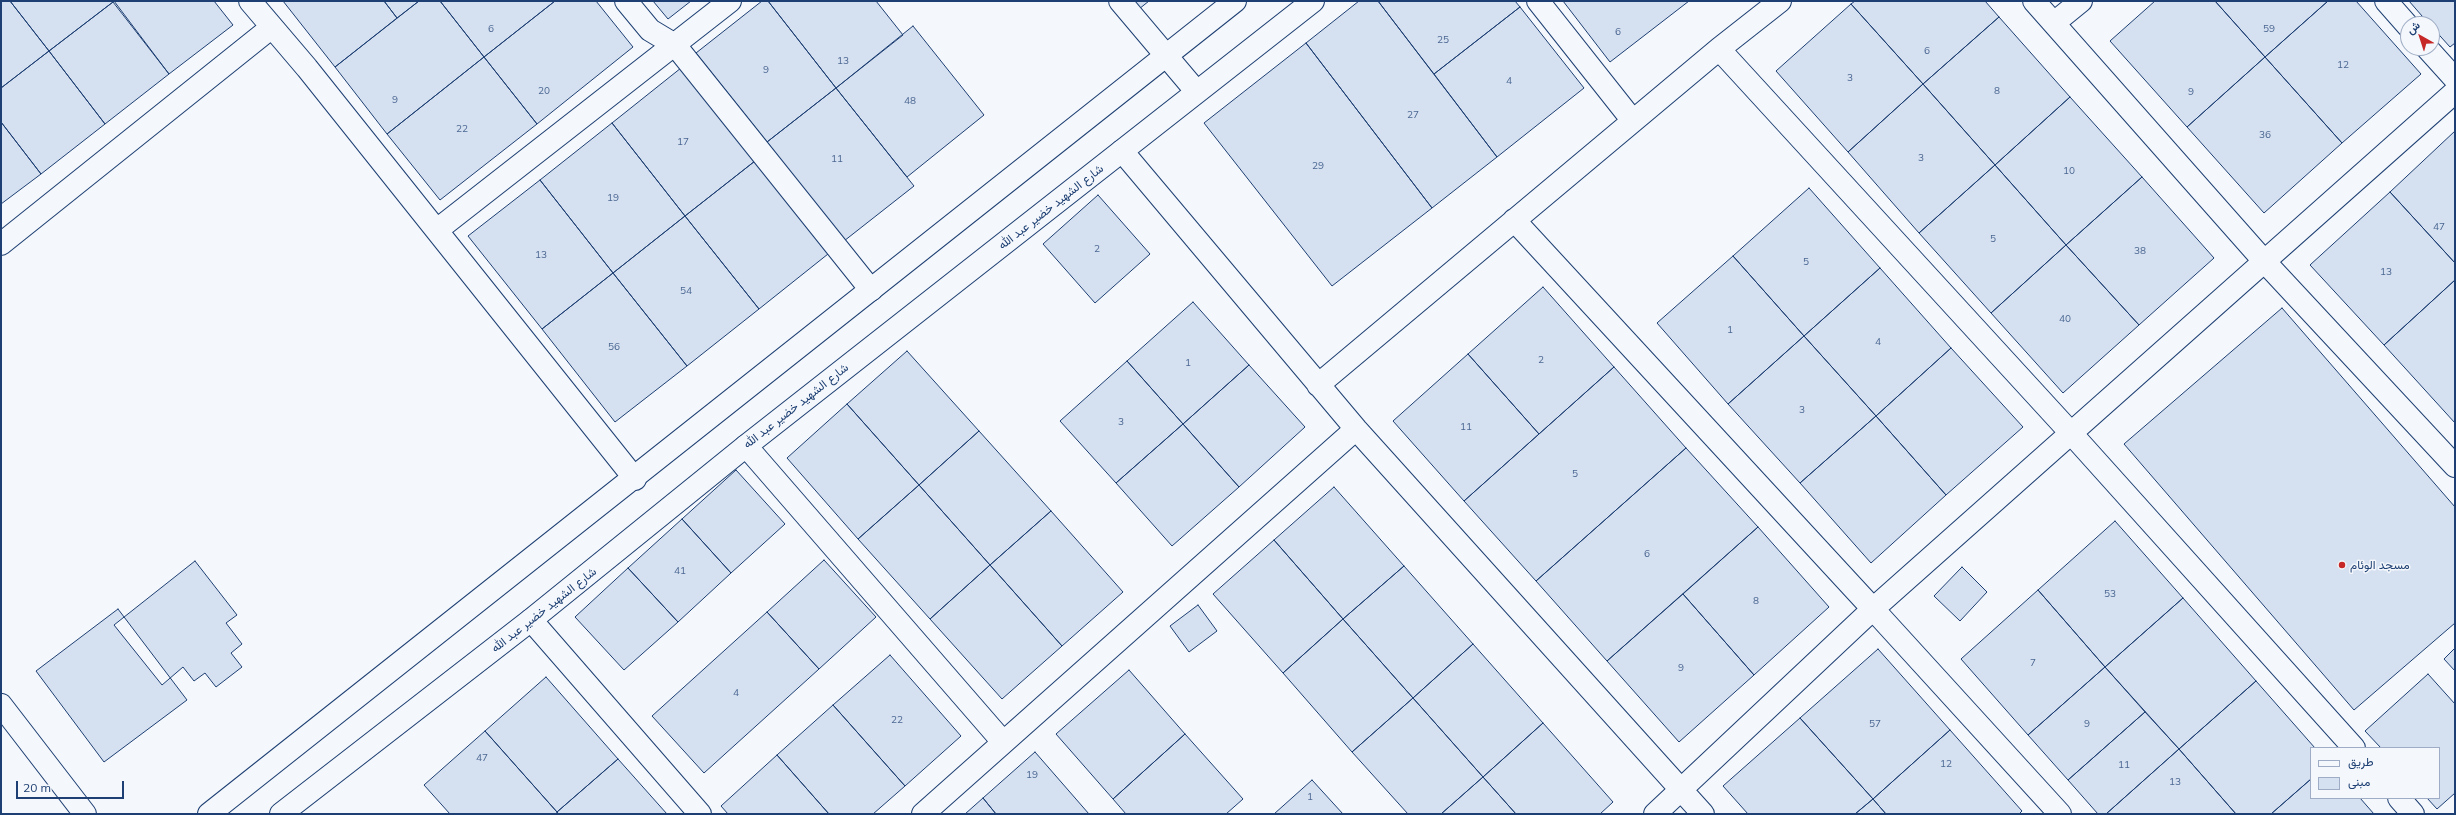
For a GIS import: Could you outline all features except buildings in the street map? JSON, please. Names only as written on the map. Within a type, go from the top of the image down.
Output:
[{"type":"street","points":[[250,1],[437,230],[635,478]]},
{"type":"street","points":[[626,1],[650,30],[675,45],[871,290]]},
{"type":"street","points":[[437,230],[730,1]]},
{"type":"street","points":[[1120,1],[1196,91]]},
{"type":"street","points":[[209,814],[635,478],[1235,1]]},
{"type":"street","name":"شارع الشهيد خضير عبد الله","points":[[281,814],[531,620],[746,446],[1122,151],[1196,91],[1313,1]]},
{"type":"street","points":[[1538,1],[1633,121]]},
{"type":"street","points":[[1318,385],[1719,49],[1780,1]]},
{"type":"street","points":[[2034,1],[2264,261],[2455,466]]},
{"type":"street","points":[[2054,23],[2081,1]]},
{"type":"street","points":[[2386,1],[2400,17]]},
{"type":"street","points":[[1,244],[272,27]]},
{"type":"street","points":[[1719,49],[2070,432],[2353,747]]},
{"type":"street","points":[[2434,56],[2455,79]]},
{"type":"street","points":[[1655,814],[1873,609],[2070,432],[2455,92]]},
{"type":"street","points":[[1122,151],[1356,429],[1703,814]]},
{"type":"street","points":[[1514,220],[2060,814]]},
{"type":"street","points":[[923,814],[1356,429]]},
{"type":"street","points":[[746,446],[1003,742]]},
{"type":"street","points":[[531,620],[700,814]]},
{"type":"street","points":[[1,705],[85,814]]},
{"type":"street","points":[[2400,799],[2413,814]]},
{"type":"place","name":"مسجد الوئام","points":[[2342,565]]}]
